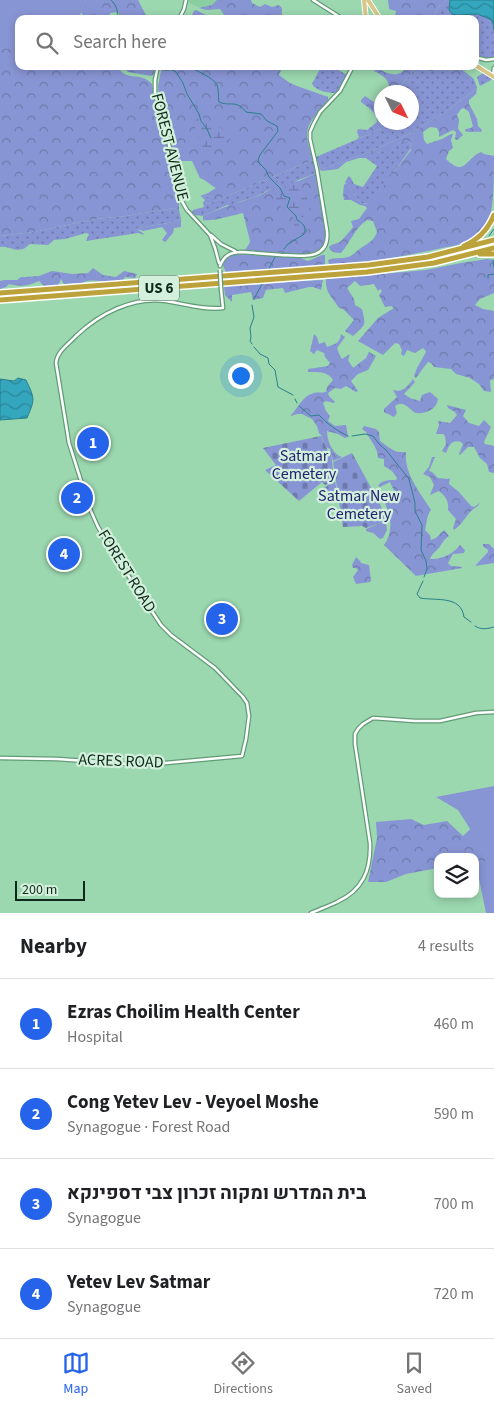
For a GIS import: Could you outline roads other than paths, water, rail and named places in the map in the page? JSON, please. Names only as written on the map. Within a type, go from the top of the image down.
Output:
[{"type":"highway","points":[[428,256],[472,242],[486,230],[494,216]]},
{"type":"highway","name":"US 6","points":[[0,293],[361,266],[428,256],[494,240]]},
{"type":"highway","name":"US 6","points":[[0,300],[367,272],[417,266],[494,248]]},
{"type":"highway","points":[[450,259],[494,254]]},
{"type":"main road","points":[[364,0],[366,15]]},
{"type":"main road","points":[[368,0],[377,15]]},
{"type":"main road","points":[[479,67],[493,76]]},
{"type":"street","points":[[182,15],[186,0]]},
{"type":"street","points":[[313,0],[337,15]]},
{"type":"street","points":[[479,59],[494,60]]},
{"type":"street","points":[[493,76],[494,68]]},
{"type":"street","name":"FOREST AVENUE","points":[[157,70],[155,94],[167,135],[180,198],[208,232],[214,244],[220,266],[223,308]]},
{"type":"street","points":[[208,232],[221,244],[236,252],[309,256],[320,252],[328,239],[318,170],[310,132],[320,112],[340,91],[351,70]]},
{"type":"street","points":[[220,266],[226,256],[236,252]]},
{"type":"street","name":"FOREST ROAD","points":[[223,308],[208,308],[155,300],[134,303],[113,310],[90,324],[59,353],[56,362],[69,443],[90,509],[98,527],[162,625],[171,635],[215,668],[243,697],[248,710],[249,722],[242,756]]},
{"type":"street","points":[[311,913],[344,899],[352,893],[362,881],[368,869],[370,860],[369,836],[355,744],[355,734],[361,726],[373,718],[440,721],[494,712]]},
{"type":"street","name":"ACRES ROAD","points":[[0,758],[144,764],[242,756]]},
{"type":"water","points":[[450,0],[494,0],[494,30],[492,21],[478,14],[452,14],[449,10]]},
{"type":"water","points":[[18,378],[26,380],[33,399],[27,418],[0,420],[0,379],[14,381]]},
{"type":"waterway","points":[[111,0],[117,8],[117,15]]},
{"type":"waterway","points":[[163,70],[169,70]]},
{"type":"waterway","points":[[172,70],[176,72],[183,83],[211,138]]},
{"type":"waterway","points":[[195,70],[215,82],[218,87],[219,102],[236,104],[246,112],[261,114],[267,121],[277,126],[278,131],[258,160],[284,196],[290,198],[287,207],[305,228],[303,235],[288,244],[284,249]]},
{"type":"waterway","points":[[489,236],[494,229]]},
{"type":"waterway","points":[[269,269],[275,257]]},
{"type":"waterway","points":[[493,260],[494,267]]},
{"type":"waterway","points":[[488,278],[488,275],[494,274]]},
{"type":"waterway","points":[[254,299],[262,284]]},
{"type":"waterway","points":[[252,305],[254,317],[250,328],[250,341],[252,344]]},
{"type":"waterway","points":[[254,347],[260,354],[268,358],[269,364],[275,370],[278,387],[293,395]]},
{"type":"waterway","points":[[295,399],[297,403]]},
{"type":"waterway","points":[[299,406],[311,416],[319,415],[332,427],[348,436]]},
{"type":"waterway","points":[[352,436],[365,434],[373,436],[409,479],[415,511],[422,525],[421,550],[427,569],[424,577]]},
{"type":"waterway","points":[[423,581],[417,594],[420,598],[453,602],[462,610],[464,617],[471,622]]},
{"type":"waterway","points":[[475,626],[484,629],[494,627]]},
{"type":"place","name":"Ezras Choilim Health Center","points":[[93,443]]},
{"type":"place","name":"Cong Yetev Lev - Veyoel Moshe","points":[[77,498]]},
{"type":"place","name":"Yetev Lev Satmar","points":[[64,554]]},
{"type":"place","name":"בית המדרש ומקוה זכרון צבי דספינקא","points":[[222,619]]},
{"type":"park label","name":"Satmar Cemetery","points":[[304,465]]},
{"type":"park label","name":"Satmar New Cemetery","points":[[359,505]]}]
